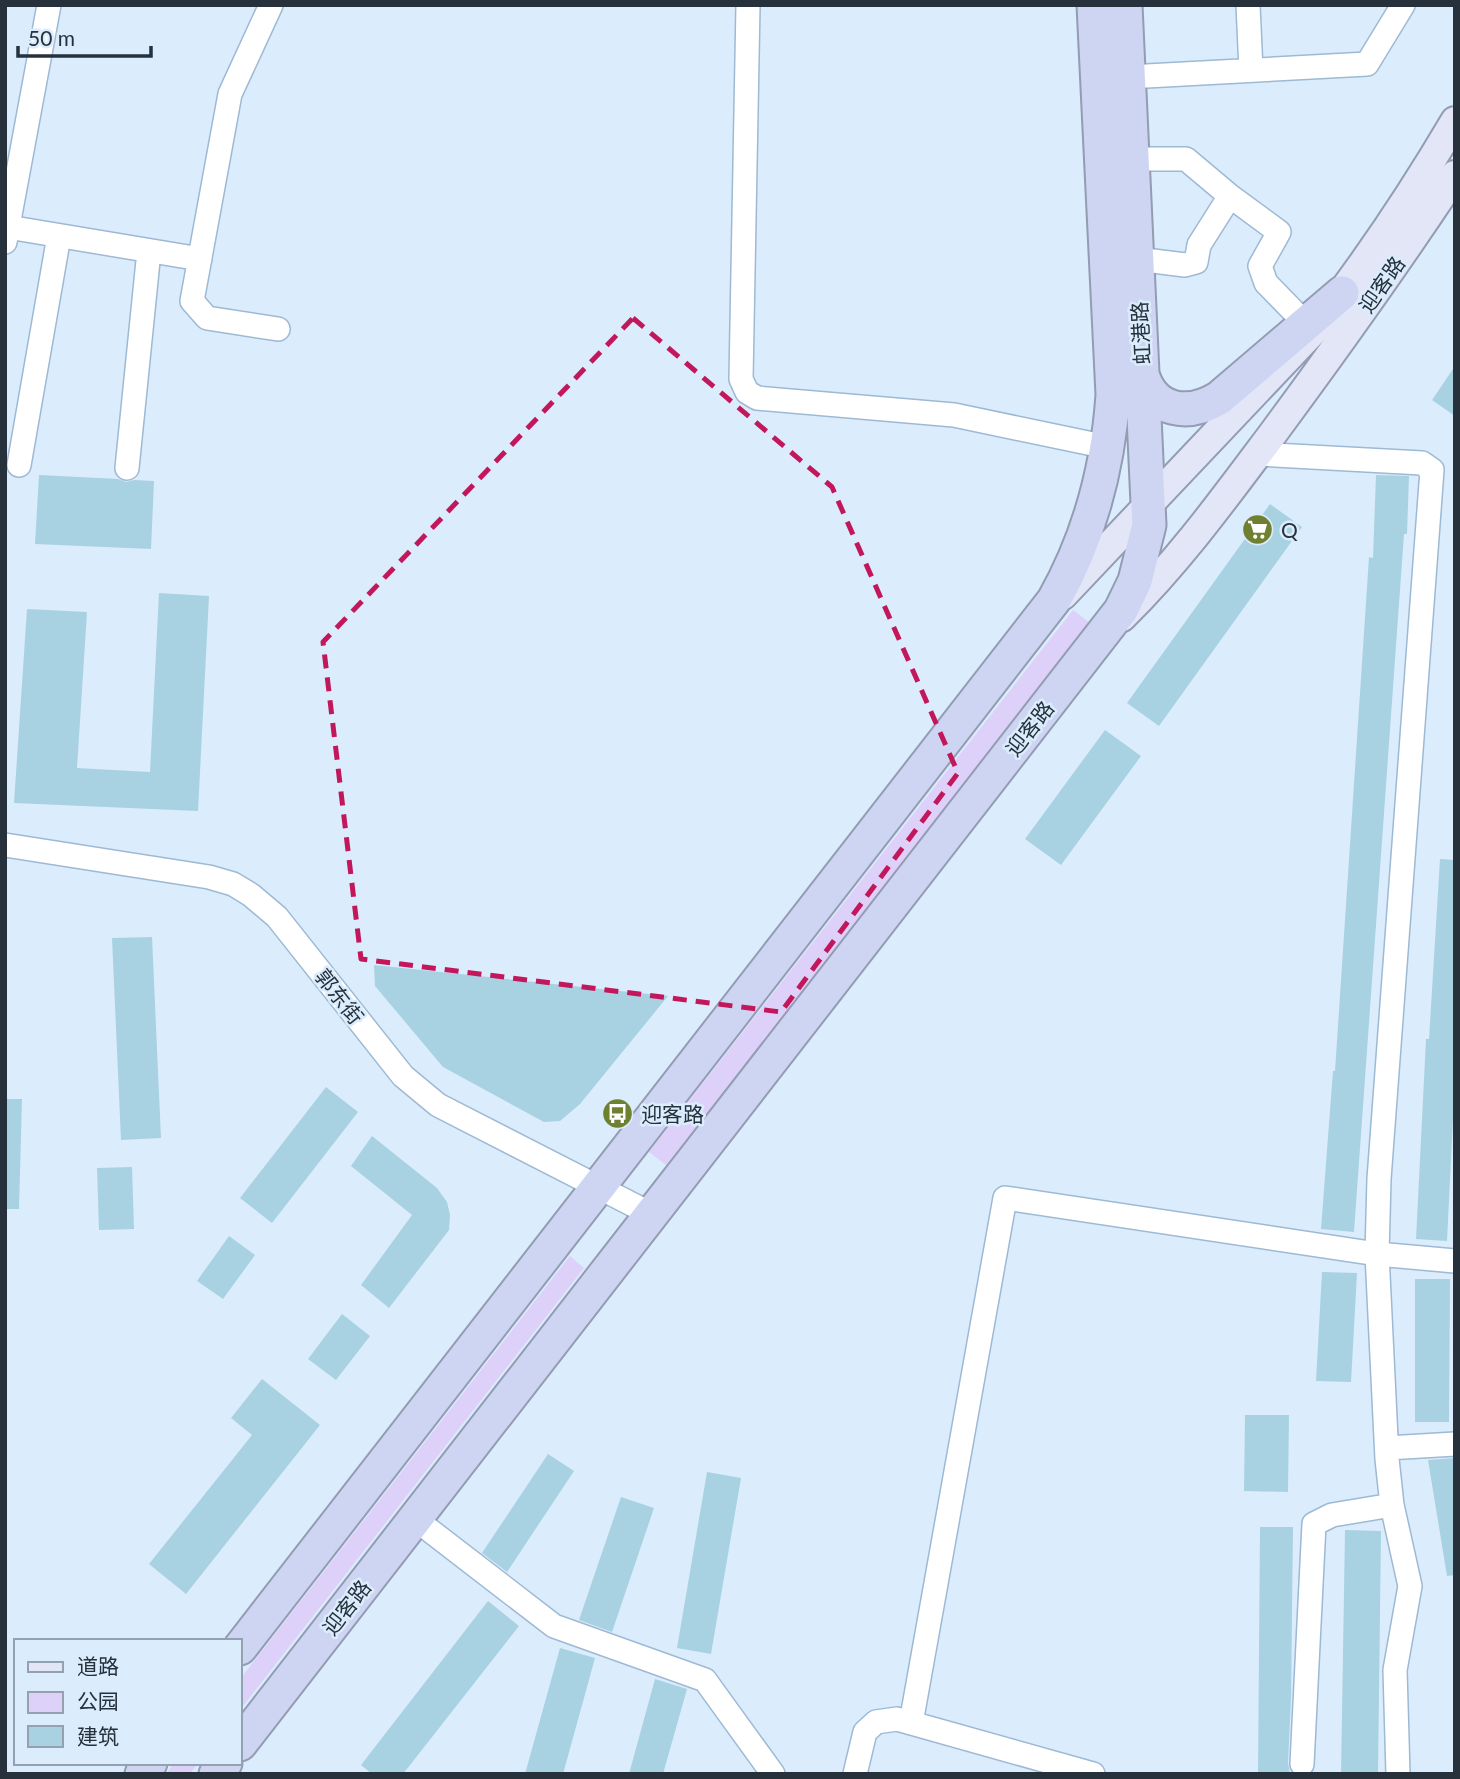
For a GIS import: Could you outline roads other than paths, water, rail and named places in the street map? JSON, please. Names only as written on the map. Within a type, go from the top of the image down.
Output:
[{"type":"highway","name":"虹港路","points":[[1037,622],[1054,600],[1073,567],[1097,495],[1107,447],[1113,395],[1094,5]]},
{"type":"highway","name":"虹港路","points":[[1093,646],[1121,610],[1135,581],[1149,525],[1125,5]]},
{"type":"highway","points":[[1142,374],[1146,387],[1164,404],[1191,410],[1206,406],[1219,398],[1342,293]]},
{"type":"highway","name":"迎客路","points":[[242,1645],[1037,622]]},
{"type":"highway","name":"迎客路","points":[[242,1741],[1093,646]]},
{"type":"main road","name":"迎客路","points":[[1037,622],[1313,331],[1342,293],[1454,124]]},
{"type":"main road","name":"迎客路","points":[[1093,646],[1162,578],[1258,454],[1362,312],[1455,175]]},
{"type":"street","points":[[49,5],[7,235],[59,236],[200,259]]},
{"type":"street","points":[[271,5],[230,94],[192,301],[207,318],[278,329]]},
{"type":"street","points":[[748,5],[741,379],[747,392],[757,398],[954,415],[1107,447]]},
{"type":"street","points":[[1248,5],[1251,70]]},
{"type":"street","points":[[1128,77],[1367,64],[1403,5]]},
{"type":"street","points":[[1132,159],[1186,159],[1279,232],[1260,266],[1266,283],[1306,324]]},
{"type":"street","points":[[1137,259],[1185,265],[1196,262],[1199,246],[1230,196]]},
{"type":"street","points":[[19,465],[59,236]]},
{"type":"street","points":[[127,468],[149,251]]},
{"type":"street","points":[[1258,454],[1422,463],[1432,470],[1381,1151],[1377,1254],[1392,1505],[1410,1586],[1395,1670],[1398,1774]]},
{"type":"street","name":"郭东街","points":[[5,845],[209,877],[233,884],[277,917],[403,1076],[438,1105],[651,1214]]},
{"type":"street","points":[[911,1723],[1005,1198],[1377,1254],[1455,1261]]},
{"type":"street","points":[[1387,1448],[1455,1444]]},
{"type":"street","points":[[1302,1764],[1314,1524],[1332,1515],[1392,1505]]},
{"type":"street","points":[[415,1519],[554,1626],[705,1680],[773,1774]]},
{"type":"street","points":[[855,1774],[865,1732],[876,1722],[897,1719],[1093,1774]]},
{"type":"place","name":"Q","points":[[1258,529]]},
{"type":"place","name":"迎客路","points":[[618,1113]]}]
